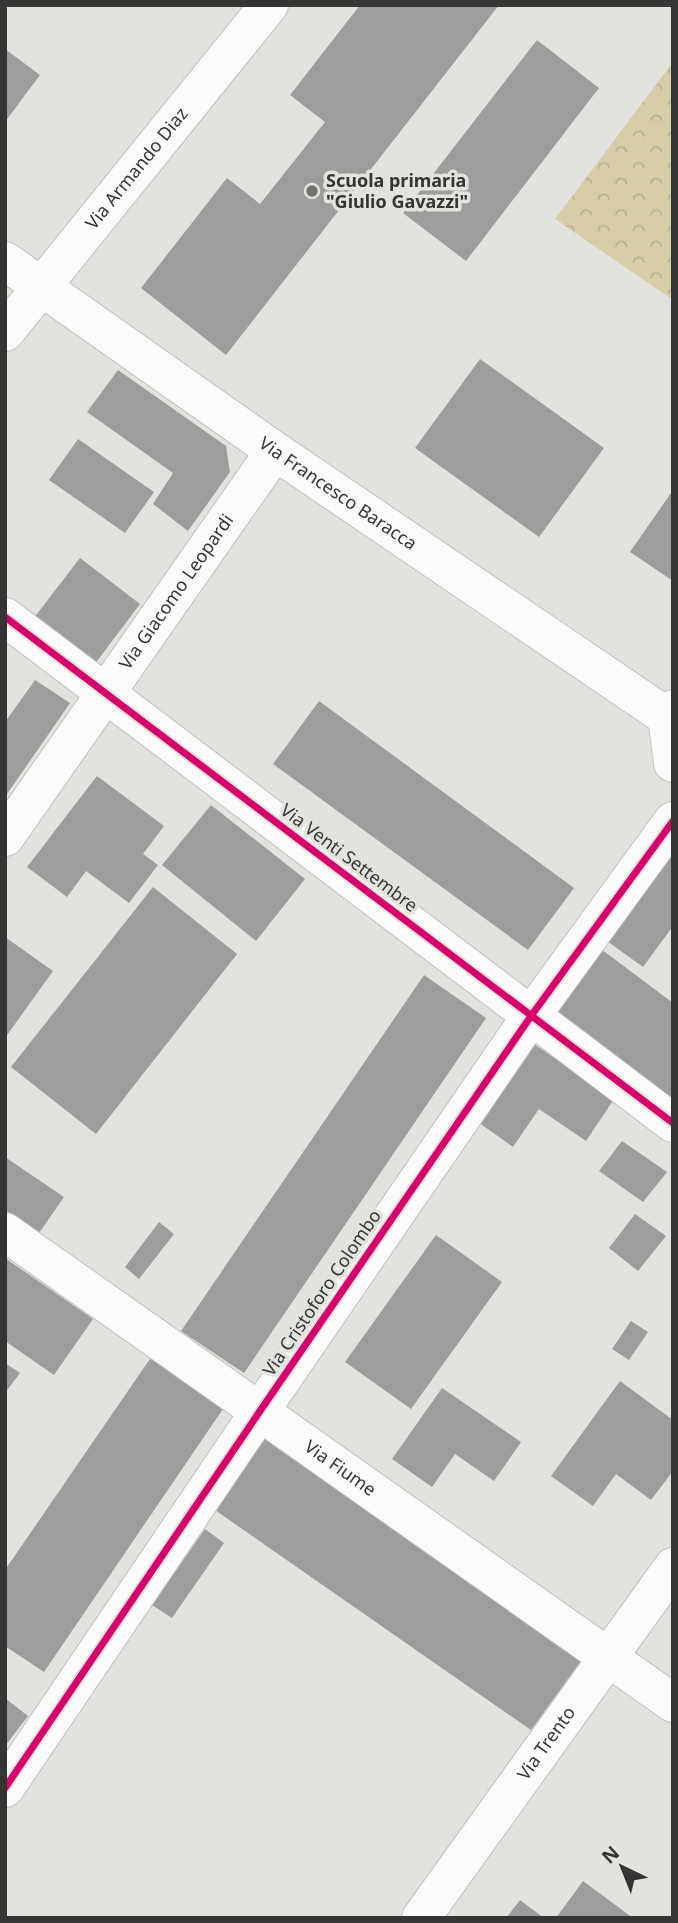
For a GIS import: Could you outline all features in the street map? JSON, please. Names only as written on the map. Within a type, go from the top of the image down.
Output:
[{"type":"street","name":"Via Armando Diaz","points":[[5,332],[269,5]]},
{"type":"street","name":"Via Francesco Baracca","points":[[5,261],[275,451],[671,715]]},
{"type":"street","name":"Via Giacomo Leopardi","points":[[5,837],[275,451]]},
{"type":"street","name":"Via Venti Settembre","points":[[5,617],[673,1123]]},
{"type":"street","points":[[671,715],[673,763]]},
{"type":"street","name":"Via Cristoforo Colombo","points":[[5,1788],[531,1016],[673,821]]},
{"type":"street","name":"Via Fiume","points":[[5,1232],[673,1703]]},
{"type":"street","name":"Via Trento","points":[[421,1918],[673,1567]]},
{"type":"green space","points":[[673,62],[673,300],[555,219]]},
{"type":"building","name":"Scuola primaria \"Giulio Gavazzi\"","points":[[360,5],[499,5],[226,355],[141,288],[227,178],[260,204],[325,122],[290,95]]},
{"type":"building","points":[[537,40],[599,88],[466,261],[403,213]]},
{"type":"building","points":[[5,49],[40,75],[5,122]]},
{"type":"building","points":[[480,359],[604,448],[539,537],[415,448]]},
{"type":"building","points":[[118,370],[226,446],[230,472],[188,531],[153,504],[173,473],[87,412]]},
{"type":"building","points":[[78,439],[154,492],[125,533],[49,480]]},
{"type":"building","points":[[673,490],[673,581],[630,552]]},
{"type":"building","points":[[80,558],[140,604],[91,669],[30,623]]},
{"type":"building","points":[[35,680],[70,703],[5,797],[5,722]]},
{"type":"building","points":[[319,701],[574,888],[528,950],[273,764]]},
{"type":"building","points":[[97,776],[164,826],[143,854],[158,865],[129,903],[86,871],[67,897],[27,867]]},
{"type":"building","points":[[211,805],[305,879],[256,941],[162,865]]},
{"type":"building","points":[[673,851],[673,926],[643,967],[607,941]]},
{"type":"building","points":[[153,887],[237,954],[96,1134],[11,1067]]},
{"type":"building","points":[[5,937],[53,971],[5,1038]]},
{"type":"building","points":[[601,949],[673,1003],[673,1102],[553,1012]]},
{"type":"building","points":[[424,975],[486,1018],[244,1373],[181,1331]]},
{"type":"building","points":[[531,1042],[614,1099],[586,1141],[539,1109],[513,1147],[475,1120]]},
{"type":"building","points":[[622,1141],[667,1172],[643,1202],[599,1171]]},
{"type":"building","points":[[5,1157],[64,1197],[39,1233],[5,1210]]},
{"type":"building","points":[[635,1214],[666,1236],[638,1271],[609,1248]]},
{"type":"building","points":[[159,1222],[174,1234],[139,1279],[125,1267]]},
{"type":"building","points":[[436,1235],[502,1282],[411,1409],[345,1362]]},
{"type":"building","points":[[5,1258],[93,1319],[54,1375],[5,1341]]},
{"type":"building","points":[[631,1321],[648,1332],[629,1360],[612,1349]]},
{"type":"building","points":[[154,1353],[227,1403],[44,1672],[5,1646],[5,1570]]},
{"type":"building","points":[[5,1363],[20,1373],[5,1393]]},
{"type":"building","points":[[620,1381],[673,1420],[673,1471],[651,1500],[616,1474],[593,1506],[551,1476]]},
{"type":"building","points":[[442,1388],[521,1442],[494,1481],[455,1454],[432,1487],[392,1459]]},
{"type":"building","points":[[267,1436],[583,1658],[531,1730],[215,1510]]},
{"type":"building","points":[[205,1529],[224,1543],[172,1618],[152,1605]]},
{"type":"building","points":[[5,1698],[28,1716],[5,1746]]},
{"type":"building","points":[[583,1881],[633,1918],[556,1918]]},
{"type":"building","points":[[520,1900],[544,1918],[506,1918]]},
{"type":"cycle path","points":[[5,617],[673,1123]]},
{"type":"cycle path","points":[[5,1788],[531,1016],[673,821]]},
{"type":"place","name":"Scuola primaria \"Giulio Gavazzi\"","points":[[312,191]]}]
